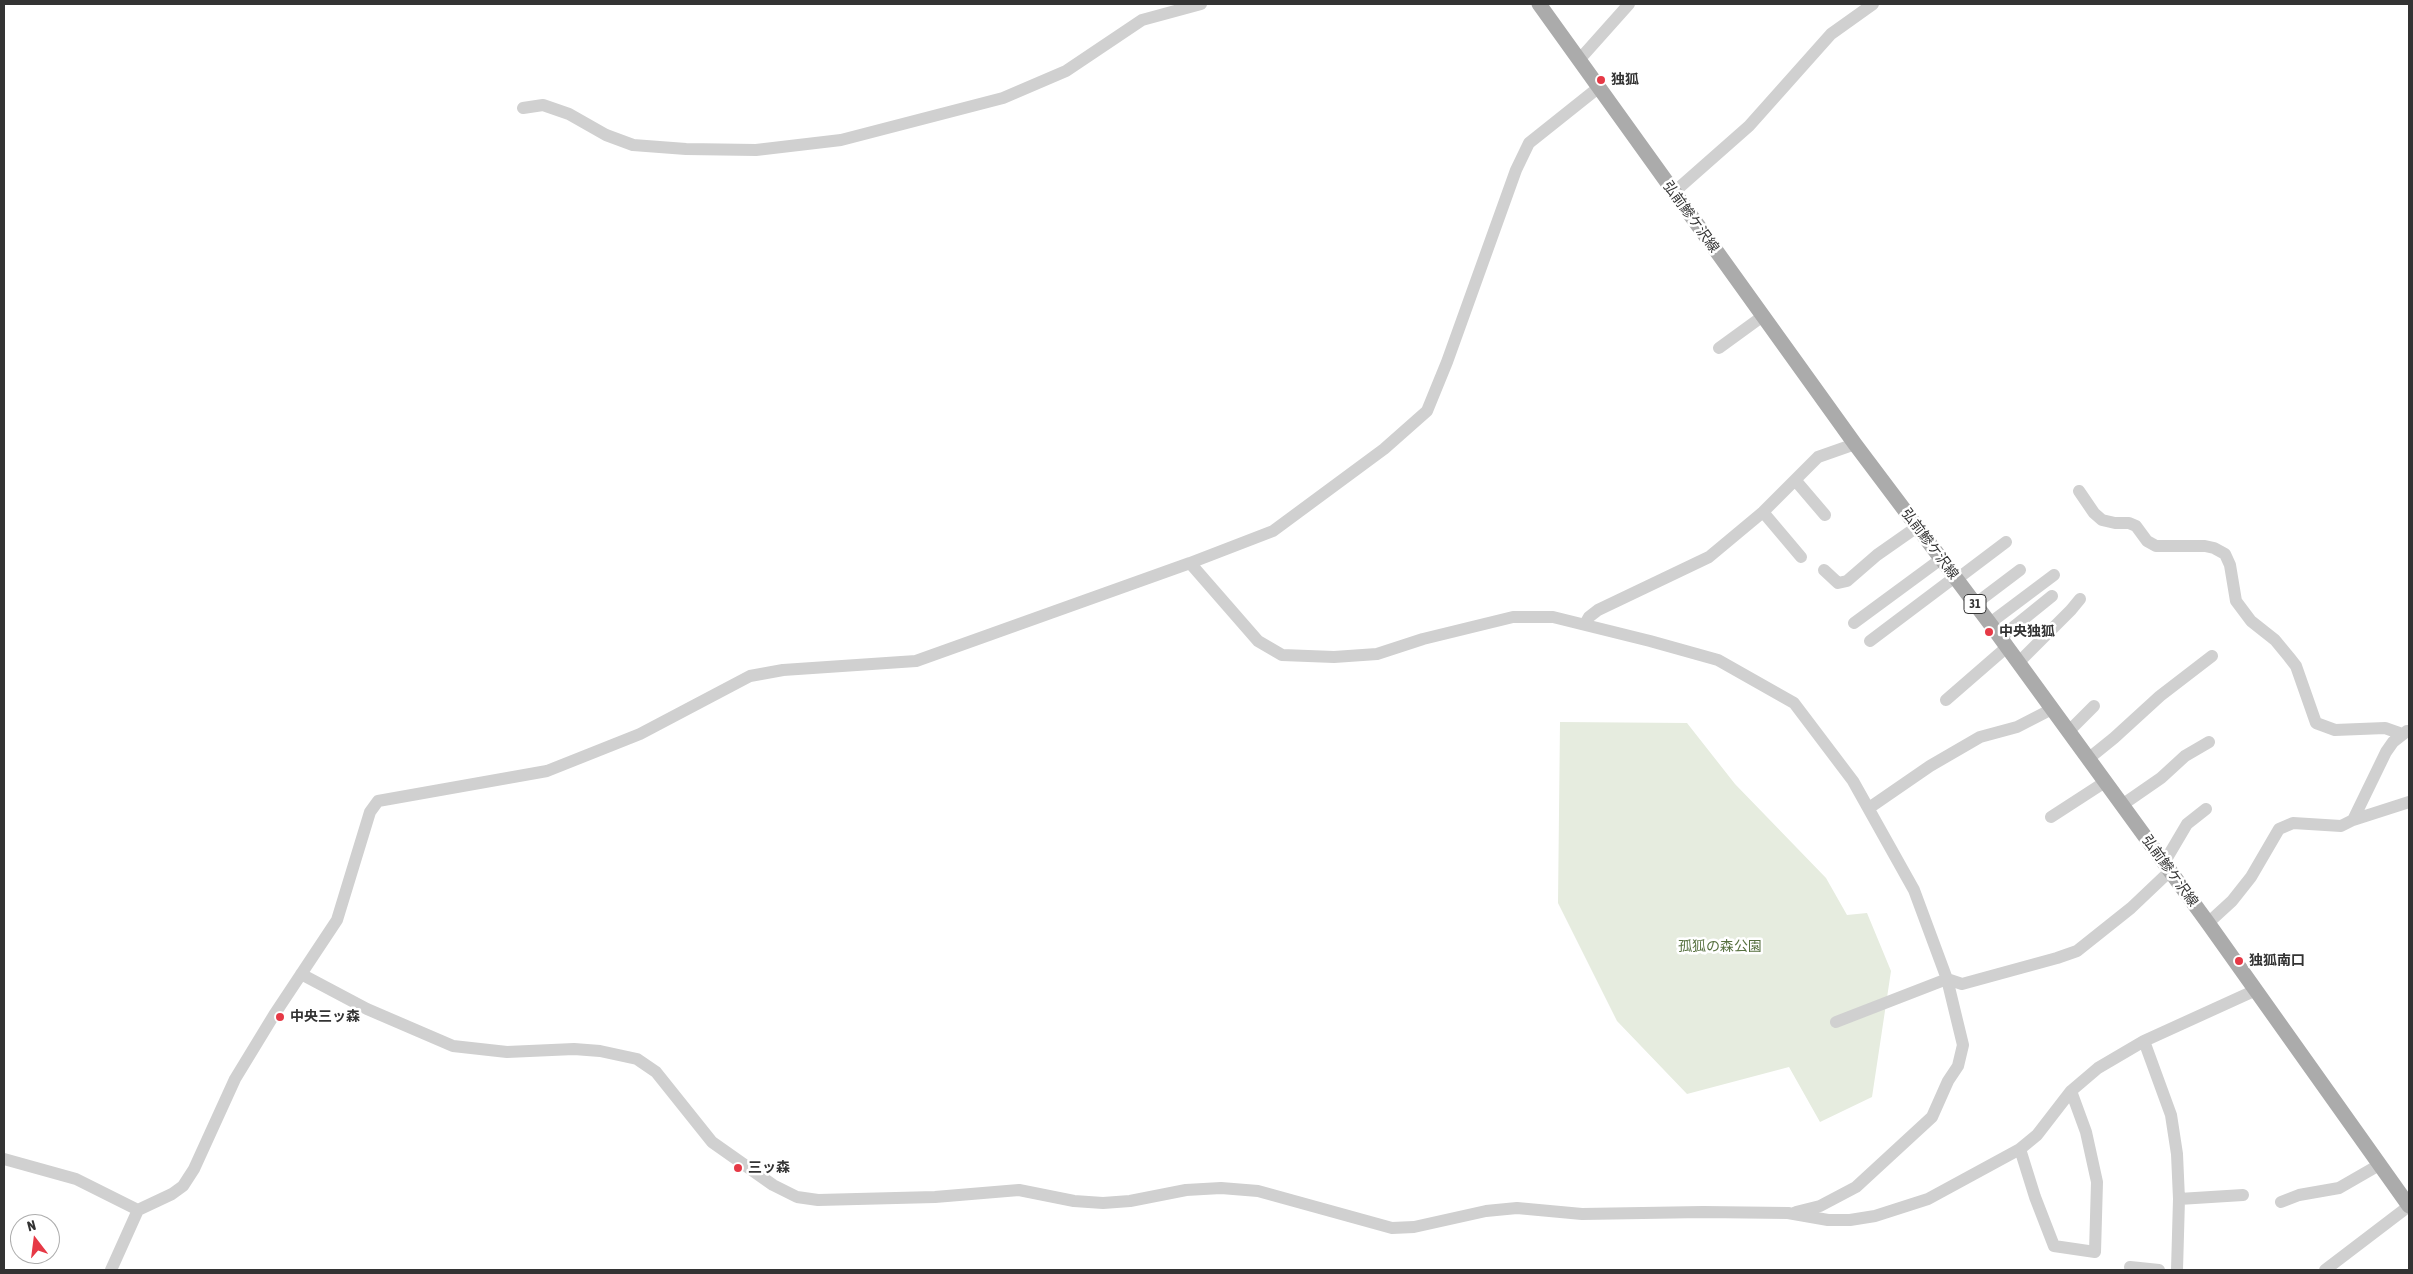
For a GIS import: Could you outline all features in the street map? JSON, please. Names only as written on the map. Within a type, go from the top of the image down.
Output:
[{"type":"main road","name":"弘前鰺ケ沢線","points":[[1538,4],[1673,193],[2208,923],[2409,1206]]},
{"type":"street","points":[[523,108],[544,105],[569,114],[606,135],[633,144],[756,150],[841,140],[1003,98],[1066,71],[1142,20],[1201,4]]},
{"type":"street","points":[[1579,60],[1628,4]]},
{"type":"street","points":[[1673,193],[1750,126],[1830,34],[1873,4]]},
{"type":"street","points":[[111,1270],[138,1210],[172,1194],[183,1186],[194,1169],[235,1080],[337,920],[370,812],[378,801],[547,771],[640,734],[750,676],[783,670],[916,661],[1190,563],[1273,531],[1384,449],[1427,411],[1447,362],[1516,170],[1529,143],[1598,88]]},
{"type":"street","points":[[1718,348],[1763,316]]},
{"type":"street","points":[[1585,624],[1589,617],[1598,610],[1709,557],[1763,512],[1818,457],[1856,444]]},
{"type":"street","points":[[1796,481],[1825,515]]},
{"type":"street","points":[[2079,491],[2094,513],[2102,520],[2115,523],[2129,523],[2136,526],[2147,541],[2156,546],[2205,546],[2225,554],[2230,565],[2236,601],[2251,621],[2275,640],[2296,666],[2316,723],[2336,730],[2385,728],[2406,732]]},
{"type":"street","points":[[1763,512],[1801,557]]},
{"type":"street","points":[[1824,570],[1838,583],[1847,581],[1877,555],[1917,527]]},
{"type":"street","points":[[1870,641],[2006,542]]},
{"type":"street","points":[[1854,622],[1940,559]]},
{"type":"street","points":[[1190,563],[1258,641],[1282,655],[1334,657],[1377,654],[1432,636],[1513,617],[1553,617],[1718,660],[1794,703],[1823,740],[1869,808],[1889,850],[1914,890],[1947,979],[1963,1044],[1958,1066],[1948,1081],[1932,1117],[1856,1187],[1820,1206],[1788,1213]]},
{"type":"street","points":[[1975,604],[2020,570]]},
{"type":"street","points":[[1990,624],[2054,575]]},
{"type":"street","points":[[1946,700],[2052,596]]},
{"type":"street","points":[[2018,663],[2080,599]]},
{"type":"street","points":[[2088,759],[2160,696],[2212,656]]},
{"type":"street","points":[[2068,732],[2094,706]]},
{"type":"street","points":[[1869,808],[1930,766],[1980,737],[2017,727],[2052,709]]},
{"type":"street","points":[[2353,820],[2386,752],[2406,732]]},
{"type":"street","points":[[2122,805],[2161,778],[2185,756],[2209,742]]},
{"type":"street","points":[[2051,817],[2105,782]]},
{"type":"street","points":[[2208,923],[2232,901],[2251,877],[2280,829],[2293,823],[2341,826],[2353,820],[2409,802]]},
{"type":"street","points":[[1836,1022],[1947,979],[1962,984],[2077,951],[2131,908],[2167,867],[2187,824],[2206,809]]},
{"type":"street","points":[[301,974],[368,1009],[453,1046],[507,1052],[574,1049],[600,1051],[637,1058],[656,1072],[712,1142],[773,1185],[797,1198],[818,1200],[935,1197],[1019,1190],[1074,1201],[1103,1203],[1130,1201],[1186,1190],[1221,1188],[1258,1191],[1392,1228],[1414,1227],[1486,1211],[1517,1208],[1582,1214],[1788,1213],[1828,1220],[1850,1220],[1875,1216],[1928,1199],[2020,1149],[2037,1135],[2071,1090],[2098,1068],[2144,1041],[2256,990]]},
{"type":"street","points":[[2144,1041],[2171,1115],[2177,1154],[2179,1199],[2177,1270]]},
{"type":"street","points":[[2020,1149],[2035,1197],[2054,1246],[2094,1252],[2097,1182],[2086,1132],[2071,1090]]},
{"type":"street","points":[[4,1159],[76,1180],[138,1210]]},
{"type":"street","points":[[2281,1202],[2299,1195],[2339,1188],[2380,1165]]},
{"type":"street","points":[[2179,1199],[2243,1195]]},
{"type":"street","points":[[2324,1270],[2409,1206]]},
{"type":"street","points":[[2130,1267],[2159,1270]]},
{"type":"green space","name":"孤狐の森公園","points":[[1560,722],[1687,723],[1735,784],[1826,878],[1847,915],[1867,913],[1891,971],[1872,1097],[1820,1122],[1789,1067],[1687,1094],[1617,1021],[1558,903]]},
{"type":"place","name":"独狐","points":[[1601,80]]},
{"type":"place","name":"中央独狐","points":[[1989,632]]},
{"type":"place","name":"独狐南口","points":[[2239,961]]},
{"type":"place","name":"中央三ッ森","points":[[280,1017]]},
{"type":"place","name":"三ッ森","points":[[738,1168]]}]
